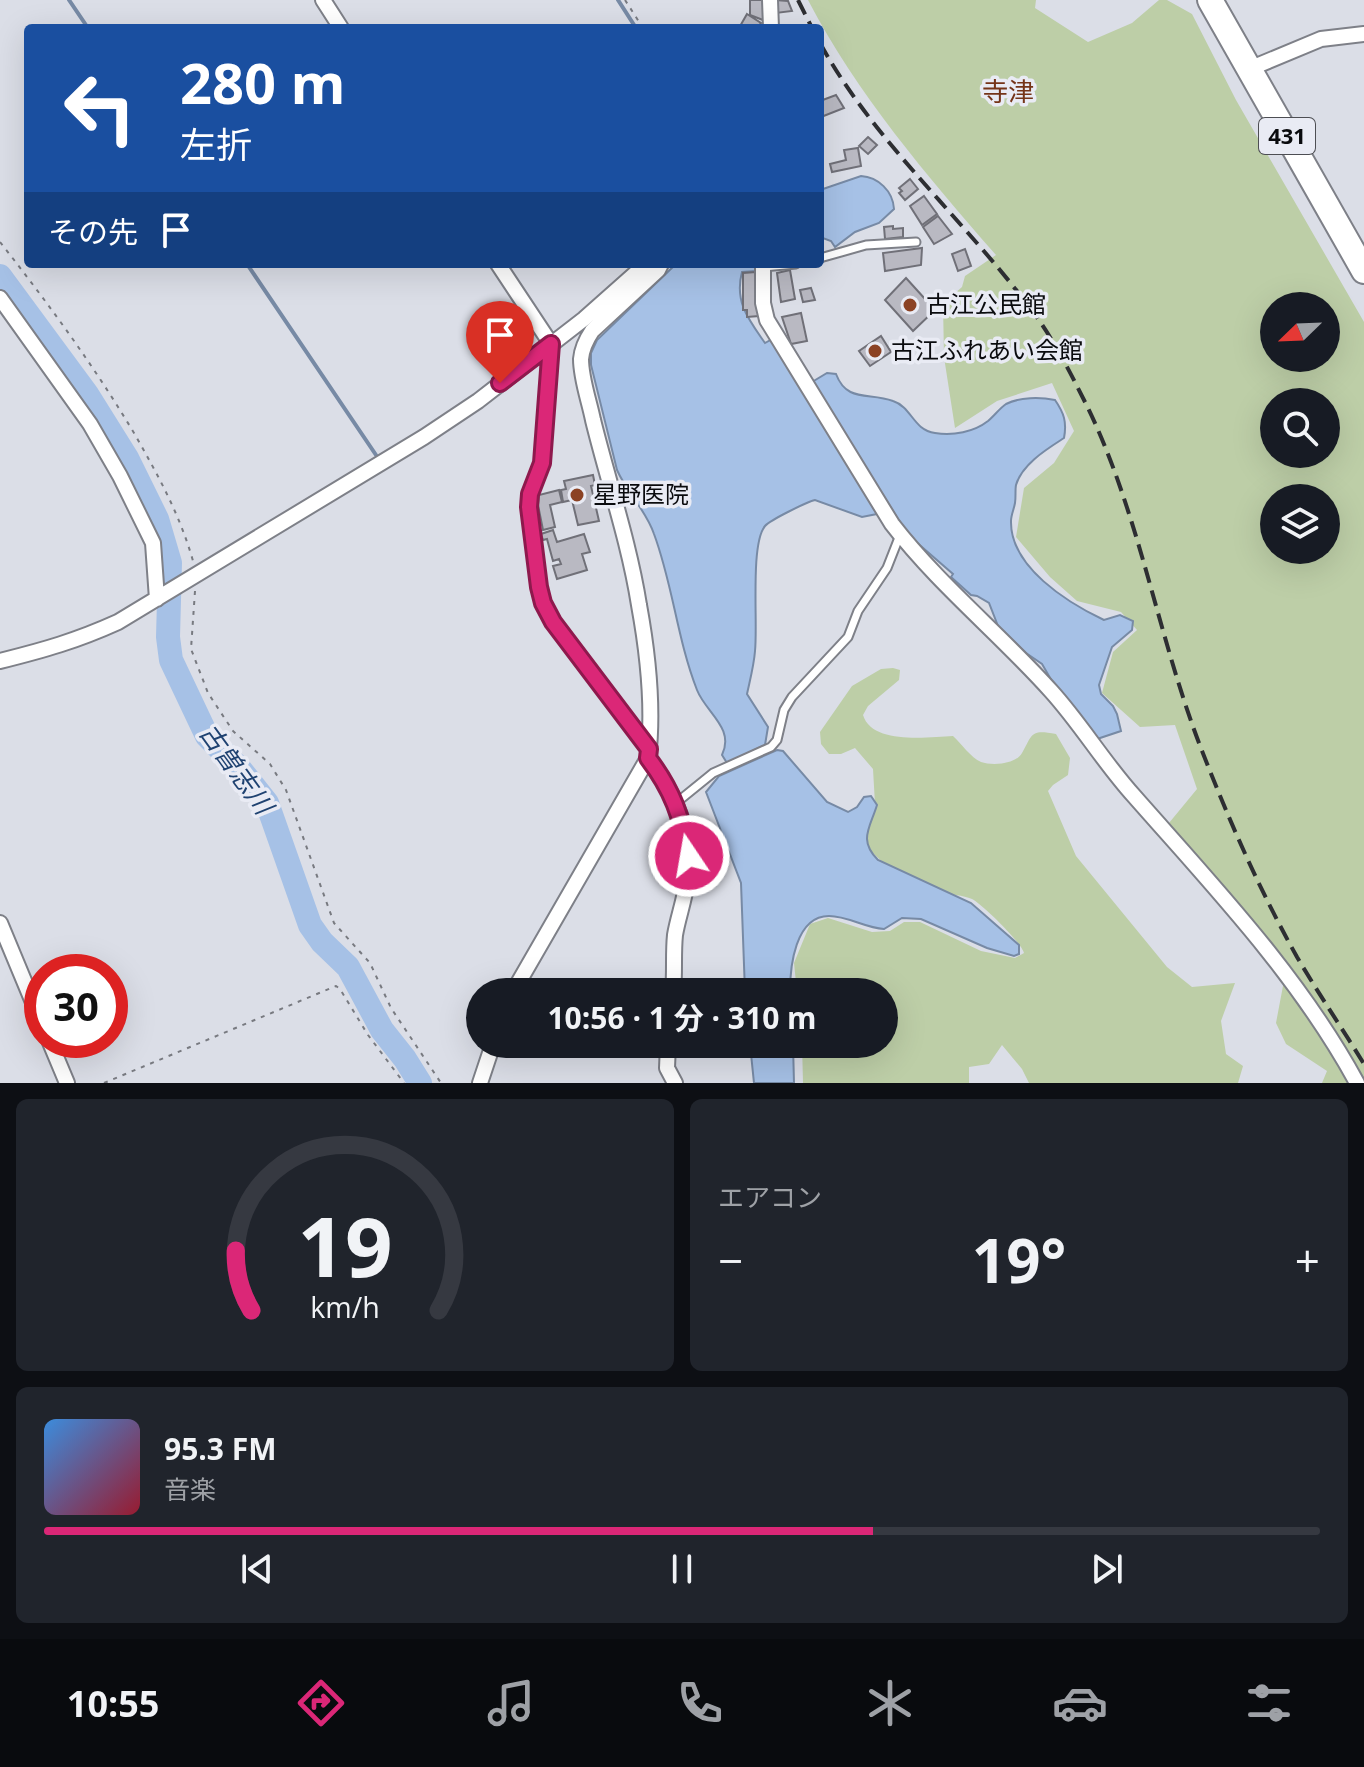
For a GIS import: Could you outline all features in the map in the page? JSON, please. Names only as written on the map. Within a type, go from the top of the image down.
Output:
[{"type":"highway","name":"431","points":[[1210,0],[1363,266]]},
{"type":"street","points":[[323,0],[338,24]]},
{"type":"street","points":[[769,24],[770,0]]},
{"type":"street","points":[[1249,69],[1303,45],[1340,35],[1364,34]]},
{"type":"street","points":[[501,268],[551,344],[542,463],[530,494],[529,507],[543,603],[553,622],[666,781],[676,803],[689,856],[675,937],[674,978]]},
{"type":"street","points":[[0,661],[52,649],[118,622],[424,437],[478,401],[641,268]]},
{"type":"street","points":[[521,978],[649,753],[647,672],[639,604],[581,362],[585,342],[592,331],[659,268]]},
{"type":"street","points":[[763,268],[763,303],[767,320],[900,535],[1053,693],[1131,793],[1259,939],[1313,1011],[1357,1083]]},
{"type":"street","points":[[0,298],[90,424],[120,476],[153,543],[160,597]]},
{"type":"street","points":[[0,923],[24,981]]},
{"type":"street","points":[[57,1058],[67,1083]]},
{"type":"street","points":[[480,1083],[488,1058]]},
{"type":"street","points":[[667,1058],[667,1068],[675,1083]]},
{"type":"lane","points":[[824,257],[866,245],[916,242]]},
{"type":"lane","points":[[676,803],[713,773],[771,747],[777,740],[784,710],[801,685],[824,665],[848,637],[858,611],[887,568],[900,535]]},
{"type":"path","points":[[625,0],[640,24]]},
{"type":"path","points":[[0,242],[54,310],[108,390],[159,477],[183,525],[192,578],[191,649],[208,693],[233,731],[270,764],[286,790],[334,923],[370,963],[391,1008],[441,1083]]},
{"type":"path","points":[[104,1083],[336,986],[404,1083]]},
{"type":"green space","points":[[808,0],[1036,0],[1035,8],[1088,42],[1132,23],[1159,0],[1167,0],[1192,14],[1236,100],[1364,322],[1364,1083],[1322,1083],[1327,1071],[1286,1044],[1276,1023],[1286,970],[1256,926],[1169,823],[1197,789],[1175,725],[1140,727],[1102,693],[1113,652],[1137,630],[1121,612],[1077,601],[1050,577],[1016,537],[1024,488],[1054,463],[1074,431],[1052,383],[997,401],[955,428],[944,357],[943,304],[962,287],[965,276],[996,255],[944,195],[871,101],[827,35],[824,24],[821,24]]},
{"type":"green space","points":[[881,669],[900,670],[899,680],[868,706],[863,715],[868,725],[877,731],[916,738],[953,736],[977,760],[992,764],[1010,762],[1019,757],[1033,734],[1056,734],[1070,758],[1068,775],[1048,791],[1076,856],[1167,967],[1192,987],[1235,983],[1221,1021],[1226,1054],[1243,1066],[1238,1083],[1029,1083],[1022,1069],[1002,1045],[989,1064],[969,1067],[969,1083],[803,1083],[802,1058],[898,1058],[898,978],[796,978],[794,963],[810,924],[828,918],[872,932],[890,931],[904,922],[920,922],[981,951],[1015,958],[1024,953],[1009,933],[977,903],[909,878],[879,859],[864,842],[875,804],[873,769],[855,748],[841,754],[829,754],[821,744],[820,732],[852,686]]},
{"type":"water","points":[[861,176],[873,179],[884,186],[891,196],[894,209],[879,223],[855,232],[835,247],[824,238],[824,189]]},
{"type":"water","points":[[672,268],[757,268],[757,271],[742,272],[740,293],[744,310],[765,343],[774,338],[877,514],[862,517],[815,500],[765,526],[758,549],[755,651],[747,694],[768,727],[765,745],[727,763],[722,755],[725,737],[722,729],[701,698],[690,671],[654,534],[617,470],[591,365],[591,353],[597,340]]},
{"type":"water","points":[[827,373],[836,374],[846,389],[853,393],[899,404],[922,428],[942,434],[976,428],[1006,404],[1017,400],[1055,400],[1064,418],[1064,438],[1036,458],[1019,477],[1011,519],[1013,538],[1030,568],[1058,593],[1104,620],[1120,615],[1133,621],[1132,630],[1112,647],[1099,685],[1101,694],[1117,714],[1121,731],[1097,739],[1042,664],[998,626],[989,603],[971,595],[951,577],[953,574],[916,542],[913,543],[812,382]]},
{"type":"water","points":[[777,750],[783,751],[827,802],[848,812],[857,807],[864,797],[871,796],[877,805],[867,840],[878,860],[971,903],[1019,945],[1019,954],[1014,956],[987,948],[921,919],[902,918],[884,929],[829,916],[818,918],[802,933],[793,957],[791,978],[744,978],[741,883],[706,792],[719,776]]},
{"type":"water","points":[[751,1058],[793,1058],[794,1083],[754,1083]]},
{"type":"building","points":[[750,0],[765,0],[763,20],[750,15]]},
{"type":"building","points":[[775,0],[788,1],[792,11],[776,13]]},
{"type":"building","points":[[747,14],[761,23],[760,24],[741,24]]},
{"type":"building","points":[[836,95],[844,108],[824,116],[824,100]]},
{"type":"building","points":[[868,137],[877,145],[868,154],[859,146]]},
{"type":"building","points":[[858,148],[861,166],[832,172],[830,164],[846,160],[844,150]]},
{"type":"building","points":[[910,179],[918,189],[905,200],[899,188]]},
{"type":"building","points":[[924,196],[937,214],[922,225],[910,206]]},
{"type":"building","points":[[938,216],[952,234],[934,244],[923,227]]},
{"type":"building","points":[[893,226],[893,229],[903,228],[903,237],[885,239],[884,227]]},
{"type":"building","points":[[922,248],[921,265],[885,271],[883,253]]},
{"type":"building","points":[[965,249],[971,266],[958,271],[952,254]]},
{"type":"building","points":[[790,270],[795,299],[781,302],[777,273]]},
{"type":"building","points":[[756,272],[759,316],[747,317],[747,310],[743,310],[743,273]]},
{"type":"building","name":"古江公民館","points":[[906,278],[935,310],[913,331],[885,300]]},
{"type":"building","points":[[811,288],[815,300],[803,302],[800,290]]},
{"type":"building","points":[[801,313],[807,341],[791,344],[782,317]]},
{"type":"building","name":"古江ふれあい会館","points":[[881,336],[891,352],[870,366],[859,351]]},
{"type":"building","name":"星野医院","points":[[593,475],[595,485],[591,486],[599,521],[578,525],[572,500],[563,502],[561,490],[566,489],[564,481]]},
{"type":"building","points":[[559,490],[562,502],[550,505],[555,527],[543,530],[539,495]]},
{"type":"building","points":[[553,530],[557,542],[584,534],[590,552],[582,554],[587,570],[557,579],[553,566],[561,564],[559,559],[553,561],[547,539],[543,540],[541,534]]},
{"type":"waterway","points":[[69,0],[85,24]]},
{"type":"waterway","points":[[618,0],[633,24]]},
{"type":"waterway","points":[[250,268],[376,455]]},
{"type":"waterway","name":"古曽志川","points":[[0,276],[87,394],[127,458],[157,519],[170,563],[168,637],[171,660],[207,736],[240,769],[267,803],[310,925],[322,942],[348,967],[382,1030],[420,1083]]},
{"type":"railway","points":[[798,0],[810,24]]},
{"type":"railway","points":[[824,50],[893,148],[1033,312],[1068,370],[1087,406],[1121,488],[1184,701],[1232,825],[1297,957],[1364,1064]]},
{"type":"place","name":"古江公民館","points":[[910,305]]},
{"type":"place","name":"古江ふれあい会館","points":[[875,351]]},
{"type":"place","name":"星野医院","points":[[577,495]]},
{"type":"district","name":"寺津","points":[[1008,92]]},
{"type":"route","points":[[500,383],[551,344],[542,463],[530,494],[529,507],[543,603],[553,622],[649,749],[648,758],[666,781],[676,803],[689,856]]}]
